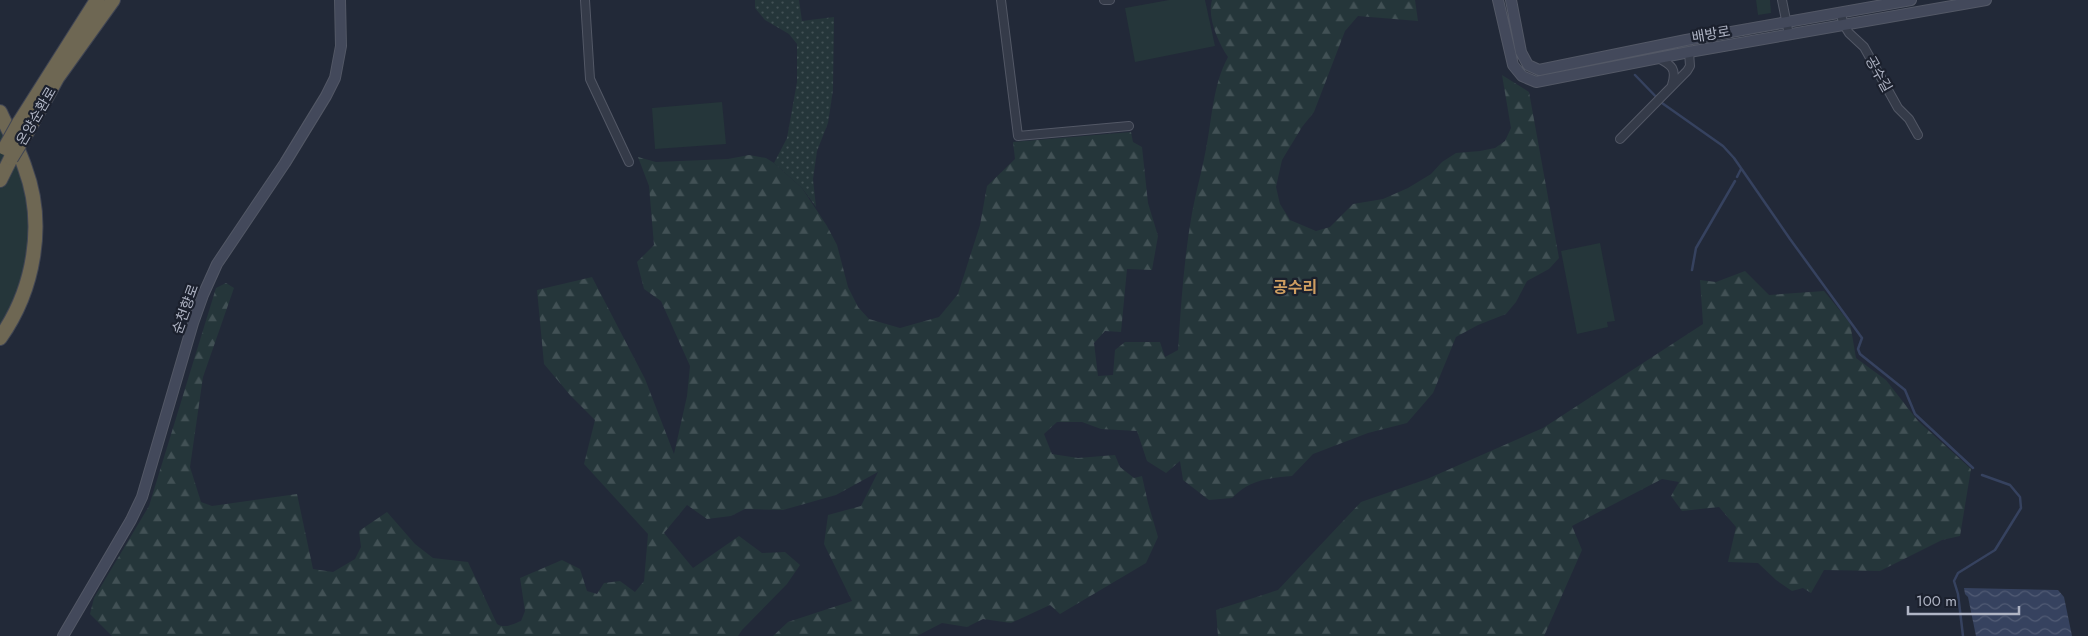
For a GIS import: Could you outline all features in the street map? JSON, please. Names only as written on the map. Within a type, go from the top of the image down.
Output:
[{"type":"highway","name":"온양순환로","points":[[23,127],[44,82],[98,0]]},
{"type":"highway","name":"온양순환로","points":[[0,180],[5,154],[113,0]]},
{"type":"highway","points":[[0,112],[26,168],[36,207],[35,245],[27,282],[11,323],[0,338]]},
{"type":"street","name":"순천향로","points":[[63,636],[131,520],[142,497],[193,323],[203,295],[218,264],[284,163],[326,96],[335,78],[341,46],[340,0]]},
{"type":"street","points":[[585,0],[590,79],[629,162]]},
{"type":"street","points":[[1001,0],[1018,136],[1128,126]]},
{"type":"street","points":[[1104,0],[1110,0]]},
{"type":"street","name":"배방로","points":[[1498,0],[1513,64],[1522,76],[1536,82],[1689,52],[1986,0]]},
{"type":"street","name":"배방로","points":[[1511,0],[1521,52],[1528,65],[1539,70],[1786,21],[1911,0]]},
{"type":"street","points":[[1782,0],[1789,35]]},
{"type":"street","name":"공수길","points":[[1840,12],[1849,33],[1864,47],[1898,108],[1909,120],[1918,135]]},
{"type":"street","points":[[1620,139],[1687,72],[1690,66],[1689,52]]},
{"type":"street","points":[[1658,58],[1668,63],[1674,70],[1675,76],[1672,85]]},
{"type":"green space","points":[[755,0],[799,0],[802,21],[834,17],[833,90],[828,123],[817,151],[813,179],[816,207],[802,188],[774,163],[787,138],[797,82],[797,44],[789,34],[765,20],[755,8]]},
{"type":"green space","points":[[1169,0],[1205,0],[1215,46],[1135,62],[1125,8]]},
{"type":"green space","points":[[1212,0],[1415,0],[1418,21],[1358,16],[1345,31],[1314,112],[1302,127],[1282,160],[1276,187],[1280,204],[1290,220],[1316,231],[1330,227],[1353,204],[1383,199],[1408,188],[1431,174],[1442,162],[1456,153],[1495,148],[1505,141],[1511,128],[1502,75],[1529,92],[1559,258],[1549,269],[1527,281],[1516,302],[1506,314],[1478,325],[1456,337],[1433,393],[1407,423],[1368,433],[1313,454],[1292,476],[1259,481],[1245,487],[1232,498],[1209,500],[1183,480],[1180,461],[1166,473],[1147,461],[1137,431],[1101,429],[1082,422],[1057,422],[1044,434],[1052,454],[1078,458],[1115,455],[1120,467],[1134,478],[1142,476],[1158,537],[1146,563],[1060,614],[1050,605],[1011,623],[983,619],[967,627],[942,623],[917,636],[773,636],[788,622],[852,601],[824,544],[828,515],[861,506],[878,472],[836,495],[783,510],[745,509],[731,516],[707,519],[687,505],[664,533],[693,568],[739,536],[762,553],[785,552],[800,565],[787,584],[738,636],[112,636],[90,614],[94,598],[149,506],[216,288],[226,283],[234,288],[203,377],[190,467],[201,502],[212,506],[297,494],[313,569],[333,572],[355,559],[361,547],[359,531],[387,512],[415,544],[433,558],[468,562],[497,624],[503,626],[509,626],[521,621],[525,611],[520,578],[562,560],[580,569],[587,591],[597,594],[604,583],[620,581],[635,592],[644,581],[648,534],[584,464],[595,420],[570,395],[544,364],[537,290],[592,277],[645,379],[674,454],[687,396],[690,366],[661,301],[644,289],[637,262],[654,245],[649,186],[638,157],[656,162],[728,159],[749,155],[766,158],[774,163],[802,188],[827,226],[837,245],[848,287],[858,307],[869,319],[900,328],[939,317],[958,294],[980,225],[987,186],[1015,159],[1013,142],[1131,132],[1133,142],[1142,147],[1148,203],[1158,236],[1152,270],[1127,269],[1121,332],[1105,331],[1094,343],[1098,376],[1113,375],[1115,350],[1125,342],[1160,342],[1165,357],[1178,350],[1189,230],[1216,90],[1228,57],[1212,22]]},
{"type":"green space","points":[[1756,0],[1770,0],[1771,13],[1758,15]]},
{"type":"green space","points":[[722,102],[726,144],[655,149],[652,108]]},
{"type":"green space","points":[[0,126],[21,168],[28,197],[30,229],[23,276],[0,332]]},
{"type":"green space","points":[[1600,243],[1615,321],[1607,322],[1608,327],[1577,334],[1561,251]]},
{"type":"green space","points":[[1745,271],[1769,295],[1824,291],[1850,323],[1856,358],[1886,380],[1918,421],[1971,469],[1960,536],[1942,540],[1880,571],[1824,570],[1811,593],[1803,588],[1792,591],[1776,580],[1758,563],[1728,562],[1736,527],[1719,507],[1682,511],[1671,496],[1679,482],[1662,479],[1572,526],[1582,550],[1544,636],[1218,636],[1216,610],[1278,590],[1361,502],[1427,479],[1543,428],[1703,324],[1700,280],[1716,282]]},
{"type":"water","points":[[1964,588],[2058,590],[2064,597],[2072,636],[1976,636],[1968,597],[1965,594]]},
{"type":"waterway","points":[[1635,75],[1662,103],[1723,146],[1734,158],[1862,338],[1858,349],[1860,354],[1905,390],[1915,414],[1973,468]]},
{"type":"waterway","points":[[1737,177],[1741,169]]},
{"type":"waterway","points":[[1692,270],[1696,248],[1735,181]]},
{"type":"waterway","points":[[1963,636],[1958,594],[1954,581],[1958,573],[1995,550],[2021,508],[2020,497],[2010,485],[1982,475]]},
{"type":"district","name":"공수리","points":[[1295,287]]}]
